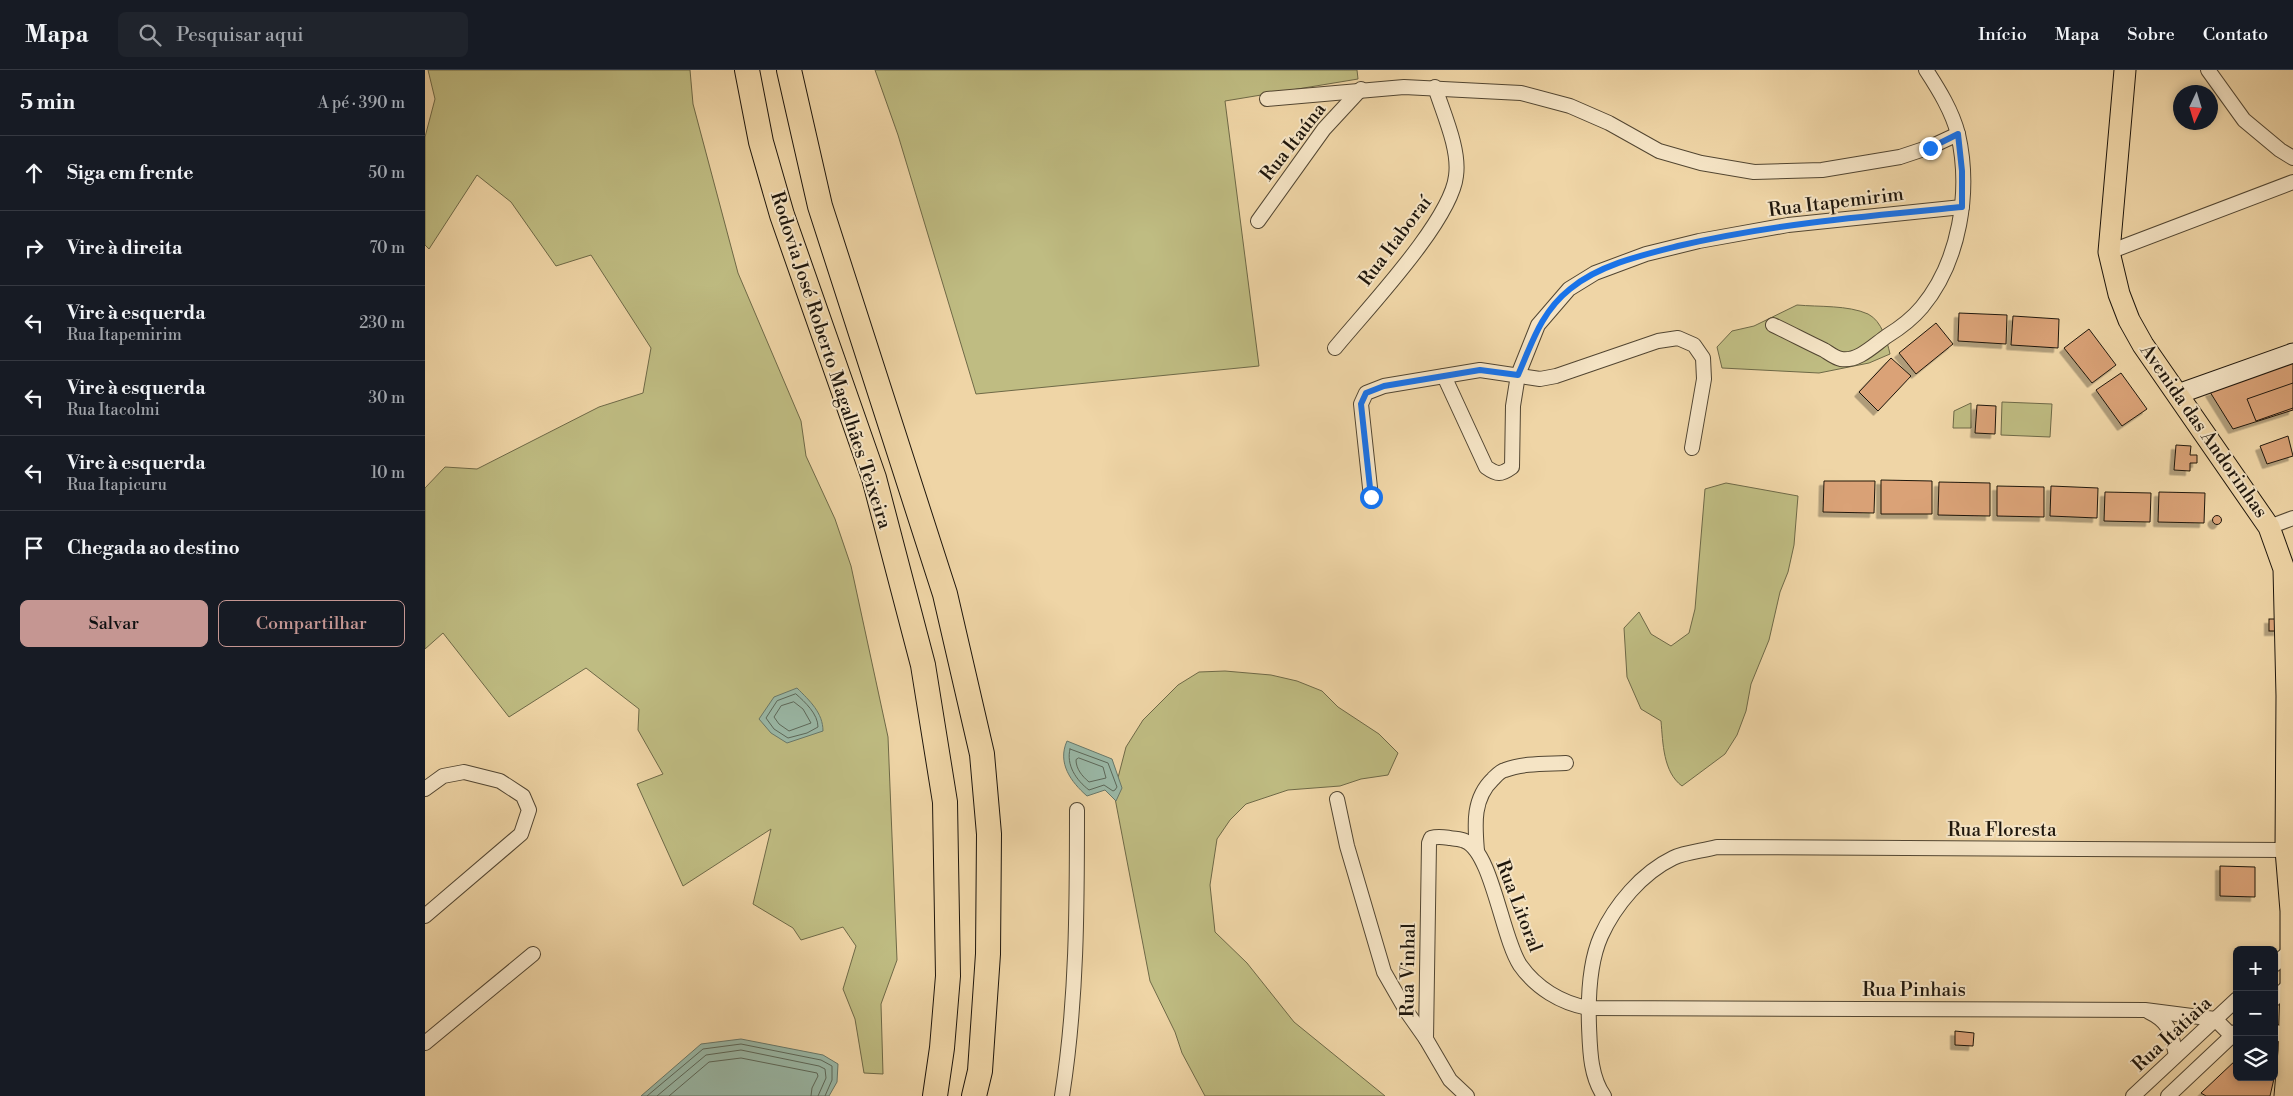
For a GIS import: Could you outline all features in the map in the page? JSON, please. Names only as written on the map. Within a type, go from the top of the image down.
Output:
[{"type":"highway","name":"Rodovia José Roberto Magalhães Teixeira","points":[[747,70],[761,142],[782,214],[874,478],[923,665],[945,802],[948,976],[942,1048],[935,1096]]},
{"type":"highway","name":"Rodovia José Roberto Magalhães Teixeira","points":[[789,70],[820,206],[945,594],[982,754],[989,834],[988,954],[980,1071],[974,1096]]},
{"type":"main road","name":"Avenida das Andorinhas","points":[[2125,70],[2109,252],[2119,294],[2129,320],[2143,345],[2269,526],[2284,570],[2290,723],[2286,850],[2292,911],[2292,983],[2282,1035],[2285,1096]]},
{"type":"street","points":[[1773,325],[1840,359],[1858,357],[1904,325],[1922,307],[1948,262],[1957,237],[1962,207],[1962,171],[1958,134],[1950,111],[1926,70]]},
{"type":"street","points":[[2208,70],[2245,120],[2293,158]]},
{"type":"street","points":[[1267,99],[1361,90],[1435,87],[1521,93],[1570,106],[1609,122],[1659,151],[1701,163],[1754,172],[1821,170],[1900,157],[1930,148],[1958,134]]},
{"type":"street","name":"Rua Itaboraí","points":[[1335,348],[1423,241],[1450,199],[1457,175],[1455,152],[1435,87]]},
{"type":"street","name":"Rua Itaúna","points":[[1257,221],[1324,129],[1361,90]]},
{"type":"street","points":[[2109,252],[2293,182]]},
{"type":"street","name":"Rua Itapemirim","points":[[1444,376],[1486,467],[1495,474],[1503,474],[1512,467],[1513,406],[1518,375],[1538,325],[1569,289],[1603,270],[1646,254],[1699,241],[1787,225],[1962,207]]},
{"type":"street","points":[[1371,497],[1361,404],[1366,393],[1384,386],[1480,370],[1540,379],[1556,376],[1659,341],[1678,338],[1694,345],[1703,358],[1702,399],[1692,448]]},
{"type":"street","points":[[2178,394],[2293,353]]},
{"type":"street","points":[[2269,526],[2293,518]]},
{"type":"street","points":[[1477,852],[1475,826],[1477,804],[1489,783],[1503,770],[1525,765],[1566,763]]},
{"type":"street","points":[[425,790],[443,776],[464,772],[501,782],[523,796],[529,810],[521,834],[425,916]]},
{"type":"street","points":[[1337,799],[1347,846],[1384,972],[1407,1012],[1426,1039]]},
{"type":"street","points":[[1062,1096],[1073,1011],[1077,896],[1077,810]]},
{"type":"street","name":"Rua Litoral","points":[[1438,836],[1466,841],[1477,852],[1485,867],[1511,948],[1519,964],[1533,980],[1553,996],[1571,1005],[1589,1008]]},
{"type":"street","name":"Rua Vinhal","points":[[1438,836],[1431,838],[1429,843],[1426,1039],[1450,1080],[1467,1096]]},
{"type":"street","name":"Rua Floresta","points":[[1589,1008],[1591,973],[1601,936],[1621,902],[1645,876],[1673,858],[1717,847],[2286,850]]},
{"type":"street","points":[[2278,961],[2291,950]]},
{"type":"street","points":[[425,1043],[533,954]]},
{"type":"street","points":[[2278,995],[2292,983]]},
{"type":"street","name":"Rua Itatiaia","points":[[2133,1096],[2233,1003]]},
{"type":"street","points":[[1589,1008],[1590,1059],[1599,1089],[1604,1096]]},
{"type":"street","name":"Rua Pinhais","points":[[1589,1008],[2145,1010],[2215,1019]]},
{"type":"street","points":[[2145,1010],[2161,1017],[2171,1030],[2176,1055]]},
{"type":"street","points":[[2215,1019],[2233,1033]]},
{"type":"street","points":[[2168,1096],[2233,1035]]},
{"type":"shaded area","points":[[428,70],[690,70],[693,104],[738,273],[801,421],[806,456],[835,519],[851,566],[888,737],[897,960],[881,1004],[883,1074],[864,1073],[855,1019],[843,989],[856,946],[843,927],[801,940],[793,928],[753,904],[771,829],[683,886],[637,784],[663,774],[638,730],[639,709],[586,668],[509,717],[443,633],[425,649],[425,488],[445,467],[477,469],[599,407],[643,393],[651,348],[591,255],[556,266],[511,202],[477,175],[429,249],[425,245],[425,137],[435,99]]},
{"type":"shaded area","points":[[875,70],[1357,70],[1358,79],[1225,101],[1259,366],[976,394],[898,135]]},
{"type":"shaded area","points":[[1797,305],[1852,309],[1868,314],[1880,326],[1890,354],[1869,363],[1819,373],[1722,368],[1717,347],[1732,331],[1754,326]]},
{"type":"shaded area","points":[[2002,402],[2052,404],[2050,437],[2001,435]]},
{"type":"shaded area","points":[[1971,403],[1971,428],[1953,428],[1954,411]]},
{"type":"shaded area","points":[[1726,483],[1798,496],[1794,545],[1788,572],[1780,592],[1769,640],[1751,684],[1746,711],[1737,735],[1725,754],[1682,786],[1671,773],[1665,756],[1661,721],[1641,709],[1627,677],[1624,628],[1639,612],[1651,634],[1671,646],[1689,633],[1695,609],[1705,489]]},
{"type":"shaded area","points":[[1225,671],[1271,675],[1297,681],[1322,691],[1338,707],[1379,734],[1398,753],[1388,775],[1361,779],[1340,786],[1288,790],[1246,804],[1230,820],[1217,839],[1210,885],[1215,932],[1247,963],[1294,1022],[1385,1096],[1205,1096],[1182,1053],[1175,1032],[1150,981],[1114,793],[1126,747],[1143,720],[1178,685],[1199,672]]},
{"type":"water","points":[[797,688],[818,713],[823,731],[787,743],[771,733],[759,719],[774,697]]},
{"type":"water","points":[[1067,741],[1112,759],[1122,788],[1116,801],[1105,790],[1087,796],[1076,785],[1067,772],[1065,764],[1064,749]]},
{"type":"water","points":[[741,1039],[823,1055],[838,1064],[837,1082],[829,1096],[641,1096],[701,1044]]},
{"type":"building","points":[[1959,313],[2007,315],[2006,344],[1958,341]]},
{"type":"building","points":[[2013,316],[2059,319],[2058,348],[2011,345]]},
{"type":"building","points":[[1936,323],[1953,344],[1916,374],[1899,353]]},
{"type":"building","points":[[2089,329],[2116,365],[2092,383],[2064,348]]},
{"type":"building","points":[[1891,358],[1911,376],[1878,411],[1859,392]]},
{"type":"building","points":[[2293,363],[2293,410],[2233,429],[2210,392]]},
{"type":"building","points":[[2121,373],[2147,409],[2122,426],[2096,390]]},
{"type":"building","points":[[2293,383],[2293,408],[2256,421],[2247,399]]},
{"type":"building","points":[[1977,405],[1996,406],[1995,434],[1975,433]]},
{"type":"building","points":[[2288,436],[2293,456],[2267,464],[2260,446]]},
{"type":"building","points":[[2176,445],[2191,446],[2190,455],[2197,455],[2197,463],[2190,463],[2190,471],[2174,470]]},
{"type":"building","points":[[1881,480],[1932,481],[1932,514],[1881,514]]},
{"type":"building","points":[[1824,481],[1875,481],[1874,513],[1823,512]]},
{"type":"building","points":[[1939,482],[1990,483],[1990,516],[1938,515]]},
{"type":"building","points":[[1997,486],[2044,487],[2044,517],[1997,516]]},
{"type":"building","points":[[2051,486],[2098,488],[2097,518],[2050,516]]},
{"type":"building","points":[[2105,492],[2151,493],[2150,522],[2104,521]]},
{"type":"building","points":[[2159,492],[2205,493],[2204,523],[2158,522]]},
{"type":"building","points":[[2217,516],[2221,520],[2217,524],[2213,520]]},
{"type":"building","points":[[2269,619],[2278,619],[2278,631],[2269,631]]},
{"type":"building","points":[[2220,866],[2255,867],[2255,897],[2220,896]]},
{"type":"building","points":[[1955,1031],[1974,1033],[1973,1046],[1955,1045]]},
{"type":"building","points":[[2233,1063],[2233,1081],[2273,1081],[2270,1096],[2206,1096],[2201,1093]]},
{"type":"route","points":[[1371,497],[1361,404],[1366,393],[1384,386],[1480,370],[1518,375],[1538,325],[1569,289],[1595,273],[1646,254],[1699,241],[1787,225],[1962,207],[1962,171],[1958,134],[1930,148]]}]
